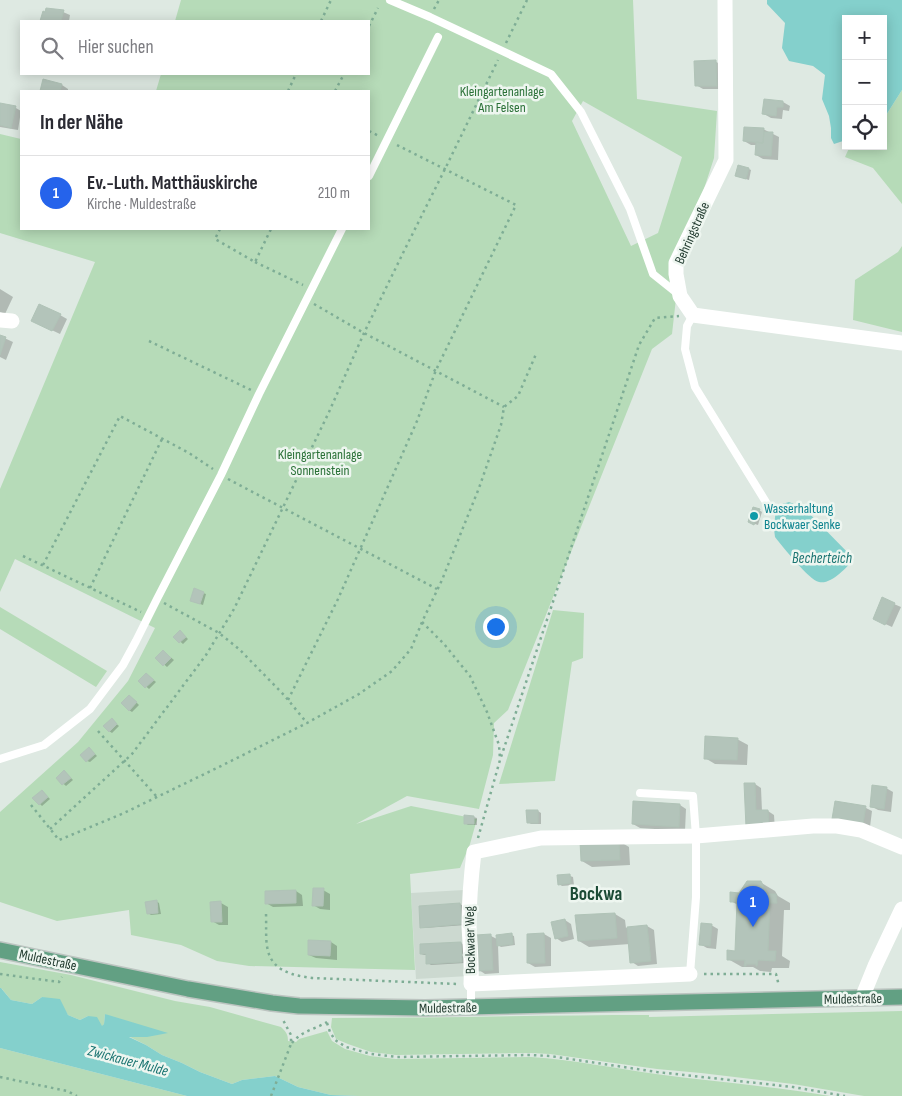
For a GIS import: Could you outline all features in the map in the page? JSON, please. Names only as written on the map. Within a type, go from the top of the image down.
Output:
[{"type":"main road","name":"Muldestraße","points":[[0,950],[188,989],[299,1006],[425,1008],[902,998]]},
{"type":"street","name":"Behringstraße","points":[[693,315],[680,296],[676,263],[726,160],[725,0]]},
{"type":"street","points":[[693,315],[902,343]]},
{"type":"street","points":[[474,852],[541,838],[696,836],[813,826],[837,826],[861,830],[902,847]]},
{"type":"street","name":"Bockwaer Weg","points":[[474,852],[470,884],[469,927],[471,984],[690,974]]},
{"type":"street","points":[[862,998],[902,909]]},
{"type":"lane","points":[[390,0],[551,74],[580,112],[630,209],[653,274],[680,296]]},
{"type":"lane","points":[[370,174],[438,37]]},
{"type":"lane","points":[[0,759],[44,745],[90,709],[123,665],[221,475],[259,394],[342,230]]},
{"type":"lane","points":[[693,315],[687,326],[684,349],[695,387],[769,507]]},
{"type":"lane","points":[[640,793],[693,796],[696,836],[696,897],[690,974]]},
{"type":"lane","points":[[471,984],[471,1007]]},
{"type":"path","points":[[321,20],[331,0]]},
{"type":"path","points":[[50,829],[132,754],[206,656],[234,608],[329,412],[404,251],[528,0]]},
{"type":"path","points":[[370,24],[378,8]]},
{"type":"path","points":[[288,90],[296,75]]},
{"type":"path","points":[[336,90],[343,75]]},
{"type":"path","points":[[288,700],[338,599],[417,421],[436,370],[516,205],[370,131]]},
{"type":"path","points":[[220,230],[215,239],[255,262],[312,289]]},
{"type":"path","points":[[255,262],[270,230]]},
{"type":"path","points":[[306,299],[364,334],[504,407]]},
{"type":"path","points":[[474,852],[500,760],[639,345],[655,318],[693,315]]},
{"type":"path","points":[[148,341],[259,394]]},
{"type":"path","points":[[30,805],[59,840],[124,813],[307,723],[359,694],[392,671],[411,649],[442,580],[479,488],[501,424],[504,407],[518,396],[536,354]]},
{"type":"path","points":[[43,565],[120,416],[189,453],[221,475],[437,589]]},
{"type":"path","points":[[90,588],[162,439]]},
{"type":"path","points":[[24,556],[149,616]]},
{"type":"path","points":[[156,599],[219,633],[239,649],[288,700],[307,723]]},
{"type":"path","points":[[422,622],[444,644],[470,676],[487,712],[499,745],[500,760]]},
{"type":"path","points":[[98,730],[157,797]]},
{"type":"path","points":[[266,914],[267,950],[272,963],[292,975],[312,978],[471,984]]},
{"type":"path","points":[[0,974],[59,982],[68,964]]},
{"type":"path","points":[[690,974],[776,974],[782,1000]]},
{"type":"path","points":[[272,1003],[291,1035],[291,1044]]},
{"type":"path","points":[[331,1006],[327,1023],[335,1040],[346,1047],[371,1054],[397,1057],[550,1056],[657,1072],[793,1087],[845,1096]]},
{"type":"path","points":[[271,1096],[291,1044],[303,1033],[327,1023]]},
{"type":"path","points":[[0,1077],[67,1091],[78,1096]]},
{"type":"shaded area","points":[[464,890],[469,976],[416,979],[411,893]]},
{"type":"green space","name":"Kleingartenanlage Sonnenstein","points":[[181,0],[633,0],[637,99],[717,111],[714,158],[680,263],[672,334],[652,349],[508,710],[494,723],[493,755],[479,809],[407,796],[356,824],[411,806],[477,819],[470,844],[460,868],[410,874],[415,970],[249,966],[217,961],[181,945],[131,935],[129,910],[57,921],[0,902],[0,812],[78,742],[128,681],[155,628],[15,559],[0,592],[0,489],[95,262],[0,233],[0,134],[20,139],[20,230],[370,230],[370,90],[156,90],[161,75],[370,75],[370,20],[175,20]],"holes":[[[583,101],[682,157],[658,233],[631,246],[572,121]]]},
{"type":"green space","points":[[902,90],[902,204],[873,168],[845,157],[848,150],[887,150],[887,114]]},
{"type":"green space","points":[[902,246],[902,332],[853,320],[855,280],[898,252]]},
{"type":"green space","points":[[0,607],[107,671],[96,687],[0,629]]},
{"type":"green space","points":[[553,610],[584,613],[583,658],[572,662],[555,781],[499,784]]},
{"type":"green space","points":[[0,962],[71,975],[175,1001],[210,1007],[281,1027],[288,1037],[288,1041],[296,1042],[299,1039],[327,1031],[332,1041],[345,1049],[370,1056],[396,1059],[547,1058],[830,1096],[359,1096],[331,1095],[298,1087],[275,1076],[242,1080],[232,1084],[162,1055],[128,1036],[147,1037],[105,1014],[102,1027],[88,1016],[80,1020],[68,1015],[62,1006],[42,997],[32,1004],[11,1000],[0,988]]},
{"type":"green space","points":[[902,1011],[902,1096],[864,1096],[793,1084],[657,1069],[550,1054],[396,1055],[371,1052],[336,1039],[331,1027],[332,1018],[649,1015],[649,1017]]},
{"type":"green space","points":[[0,1048],[187,1096],[0,1096]]},
{"type":"water","points":[[767,0],[902,0],[902,90],[887,114],[887,15],[842,15],[842,141],[834,144],[831,138],[829,116],[822,99],[825,75],[813,66],[789,61],[782,48],[785,23],[767,4]]},
{"type":"water","name":"Becherteich","points":[[789,502],[804,508],[854,559],[843,571],[829,581],[819,582],[809,576],[775,537],[776,506]]},
{"type":"water","name":"Zwickauer Mulde","points":[[0,988],[11,1000],[32,1004],[42,997],[60,999],[68,1015],[80,1020],[88,1016],[97,1017],[102,1026],[105,1014],[168,1033],[147,1037],[129,1037],[162,1055],[232,1084],[242,1080],[275,1076],[298,1087],[331,1095],[359,1096],[187,1096],[0,1048]]},
{"type":"building","points":[[46,8],[64,10],[61,20],[40,20],[43,11],[45,12]]},
{"type":"building","points":[[716,60],[717,86],[695,86],[694,61]]},
{"type":"building","points":[[43,79],[62,84],[60,90],[40,90]]},
{"type":"building","points":[[764,99],[783,101],[783,107],[777,107],[776,116],[762,114]]},
{"type":"building","points":[[0,103],[16,106],[11,128],[0,125]]},
{"type":"building","points":[[744,127],[764,128],[763,143],[743,141]]},
{"type":"building","points":[[764,132],[773,132],[771,156],[755,155],[756,142],[763,143]]},
{"type":"building","points":[[738,165],[749,168],[746,179],[735,176]]},
{"type":"building","points":[[39,304],[61,314],[52,331],[31,321]]},
{"type":"building","points":[[0,335],[6,337],[0,355]]},
{"type":"building","name":"Wasserhaltung Bockwaer Senke","points":[[753,507],[760,509],[754,525],[748,522]]},
{"type":"building","points":[[194,588],[204,592],[200,604],[190,601]]},
{"type":"building","points":[[882,597],[895,603],[885,625],[873,619]]},
{"type":"building","points":[[180,630],[186,637],[179,643],[173,637]]},
{"type":"building","points":[[163,650],[171,658],[163,666],[155,658]]},
{"type":"building","points":[[146,673],[154,680],[145,688],[138,681]]},
{"type":"building","points":[[129,695],[137,702],[129,711],[121,703]]},
{"type":"building","points":[[112,718],[117,724],[109,732],[103,726]]},
{"type":"building","points":[[705,736],[738,738],[737,760],[704,759]]},
{"type":"building","points":[[89,747],[95,754],[86,762],[80,755]]},
{"type":"building","points":[[64,770],[71,778],[62,785],[56,778]]},
{"type":"building","points":[[744,783],[755,783],[756,810],[768,810],[769,826],[746,827]]},
{"type":"building","points":[[872,785],[887,787],[884,809],[870,807]]},
{"type":"building","points":[[42,790],[48,797],[39,805],[32,798]]},
{"type":"building","points":[[633,801],[680,804],[679,827],[632,824]]},
{"type":"building","points":[[835,801],[866,806],[863,824],[832,819]]},
{"type":"building","points":[[526,810],[538,810],[538,823],[527,823]]},
{"type":"building","points":[[464,815],[474,816],[474,824],[464,824]]},
{"type":"building","points":[[619,839],[620,860],[581,861],[580,841]]},
{"type":"building","points":[[570,874],[571,883],[558,885],[557,875]]},
{"type":"building","points":[[747,881],[761,881],[767,894],[776,894],[777,903],[770,903],[768,951],[776,951],[775,961],[758,960],[757,966],[756,964],[746,964],[744,966],[745,960],[727,960],[727,950],[735,951],[737,902],[730,902],[730,892],[739,893]]},
{"type":"building","points":[[313,888],[324,888],[323,906],[312,906]]},
{"type":"building","points":[[296,890],[296,903],[265,904],[265,891]]},
{"type":"building","points":[[157,900],[158,913],[147,914],[145,902]]},
{"type":"building","points":[[221,901],[222,922],[211,922],[210,902]]},
{"type":"building","points":[[460,903],[462,924],[420,928],[419,906]]},
{"type":"building","points":[[615,913],[617,938],[578,941],[575,915]]},
{"type":"building","points":[[565,919],[568,936],[555,939],[551,922]]},
{"type":"building","points":[[701,923],[712,924],[710,946],[699,945]]},
{"type":"building","points":[[647,925],[651,961],[630,963],[627,927]]},
{"type":"building","points":[[512,933],[513,944],[497,946],[496,935]]},
{"type":"building","points":[[544,933],[545,963],[527,963],[527,934]]},
{"type":"building","points":[[491,934],[493,970],[477,971],[476,935]]},
{"type":"building","points":[[308,940],[331,941],[330,956],[308,955]]},
{"type":"building","points":[[461,942],[462,962],[426,964],[426,954],[420,954],[420,944]]},
{"type":"place","name":"Wasserhaltung Bockwaer Senke","points":[[754,516]]},
{"type":"place","name":"Ev.-Luth. Matthäuskirche","points":[[753,927]]},
{"type":"district","name":"Bockwa","points":[[596,894]]},
{"type":"park label","name":"Kleingartenanlage Am Felsen","points":[[502,99]]}]
